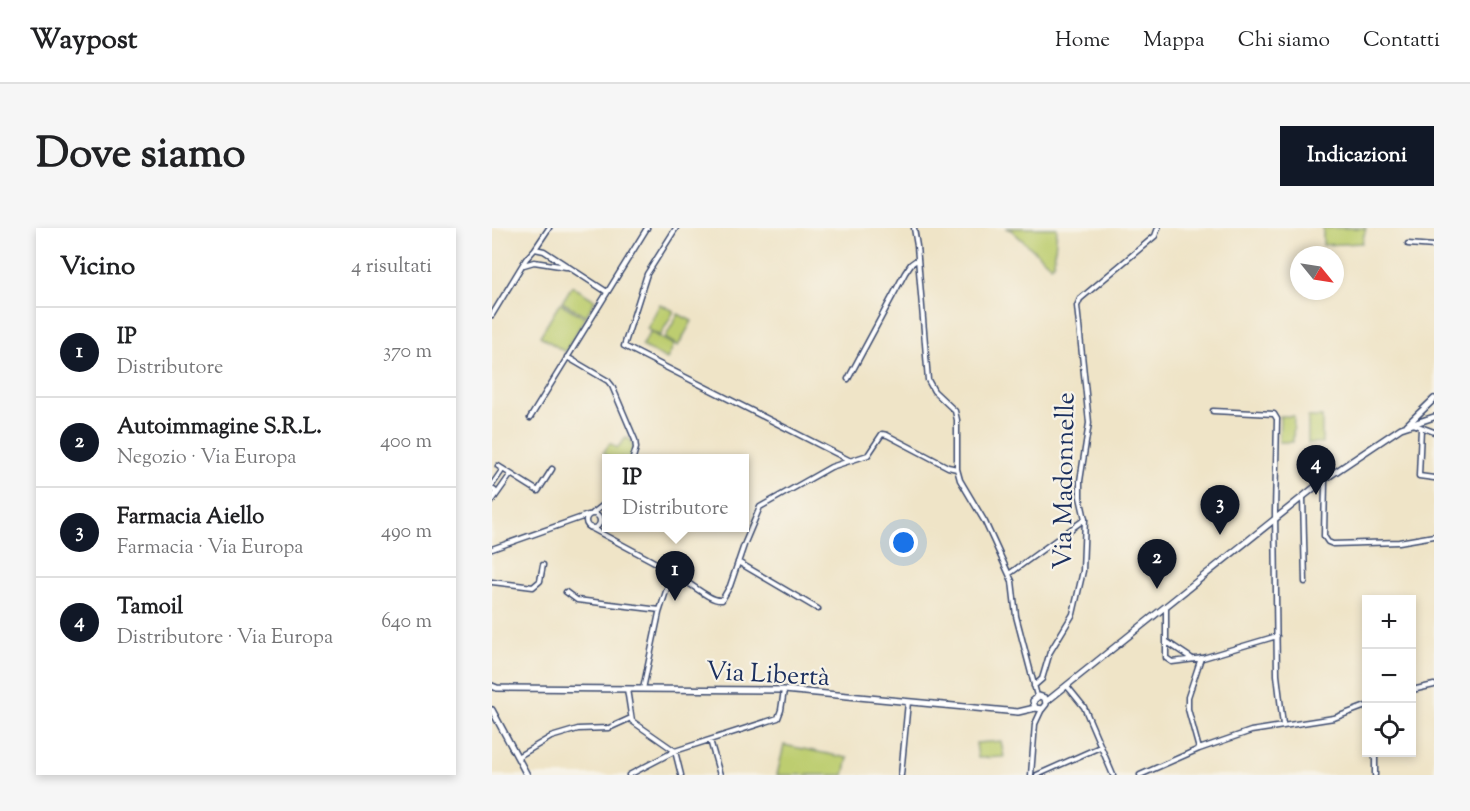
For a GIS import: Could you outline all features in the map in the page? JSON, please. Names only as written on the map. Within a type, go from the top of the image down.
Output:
[{"type":"street","points":[[492,315],[526,259],[549,228]]},
{"type":"street","points":[[530,418],[647,228]]},
{"type":"street","points":[[676,228],[647,274],[624,346],[849,460]]},
{"type":"street","points":[[914,228],[928,380],[934,391],[951,406],[957,416],[957,470],[960,480],[985,522],[1012,582],[1016,616],[1037,696]]},
{"type":"street","name":"Via Madonnelle","points":[[1034,686],[1042,679],[1050,652],[1073,615],[1083,571],[1085,519],[1080,497],[1080,481],[1089,423],[1077,306],[1080,299],[1155,236],[1158,228]]},
{"type":"street","points":[[1408,244],[1434,246]]},
{"type":"street","points":[[535,249],[544,250],[608,292]]},
{"type":"street","points":[[848,379],[905,273],[918,259]]},
{"type":"street","points":[[521,268],[528,262],[569,268]]},
{"type":"street","points":[[567,357],[608,381],[616,391],[636,444],[635,454]]},
{"type":"street","points":[[1030,775],[1035,724],[1047,702],[1325,479],[1403,428],[1434,399]]},
{"type":"street","points":[[1213,411],[1276,416],[1278,425],[1275,492],[1277,675],[1283,725]]},
{"type":"street","points":[[1403,428],[1434,417]]},
{"type":"street","points":[[1413,424],[1434,432]]},
{"type":"street","points":[[1421,428],[1419,477],[1434,478]]},
{"type":"street","points":[[749,531],[754,517],[763,505],[817,474],[870,453],[884,434],[957,470]]},
{"type":"street","points":[[494,499],[495,491],[492,487],[501,468],[538,491],[552,469]]},
{"type":"street","points":[[494,499],[511,474]]},
{"type":"street","points":[[1325,479],[1324,536],[1328,542],[1333,544],[1399,542],[1434,537]]},
{"type":"street","points":[[1303,497],[1305,582]]},
{"type":"street","points":[[586,525],[586,519],[590,514],[602,505]]},
{"type":"street","points":[[592,529],[598,526],[602,513]]},
{"type":"street","points":[[492,549],[590,514]]},
{"type":"street","points":[[590,514],[600,520],[602,525]]},
{"type":"street","points":[[1009,574],[1085,519]]},
{"type":"street","points":[[573,520],[660,565],[666,571],[682,577],[718,601],[726,596],[749,532]]},
{"type":"street","points":[[604,532],[606,536]]},
{"type":"street","points":[[738,562],[818,609]]},
{"type":"street","points":[[492,582],[533,587],[540,581],[543,566]]},
{"type":"street","points":[[643,690],[660,610],[669,582],[666,571]]},
{"type":"street","points":[[566,592],[577,600],[660,610]]},
{"type":"street","points":[[1166,607],[1168,660],[1172,662],[1201,658],[1277,636]]},
{"type":"street","points":[[1167,642],[1194,659]]},
{"type":"street","points":[[1199,749],[1188,709],[1188,697],[1201,658]]},
{"type":"street","points":[[1416,689],[1434,684]]},
{"type":"street","points":[[1067,686],[1084,707],[1113,775]]},
{"type":"street","name":"Via Libertà","points":[[494,688],[643,690],[730,688],[784,690],[1018,712],[1035,708]]},
{"type":"street","points":[[627,689],[631,718],[675,751],[681,775]]},
{"type":"street","points":[[629,775],[675,751],[778,718],[784,690]]},
{"type":"street","points":[[1037,696],[1043,697],[1047,702]]},
{"type":"street","points":[[1037,696],[1033,701],[1035,708],[1042,709]]},
{"type":"street","points":[[901,775],[908,702]]},
{"type":"street","points":[[1140,775],[1199,749],[1251,731],[1334,718],[1362,708]]},
{"type":"street","points":[[492,710],[519,756],[527,775]]},
{"type":"street","points":[[519,756],[550,737],[578,729],[609,728],[631,718]]},
{"type":"street","points":[[710,740],[720,775]]},
{"type":"street","points":[[1037,775],[1101,747]]},
{"type":"street","points":[[1375,757],[1375,775]]},
{"type":"green space","points":[[1006,228],[1057,228],[1054,263],[1051,266]]},
{"type":"green space","points":[[1323,228],[1366,228],[1362,243],[1323,245]]},
{"type":"green space","points":[[572,286],[595,300],[586,316],[562,302]]},
{"type":"green space","points":[[560,303],[585,318],[565,352],[540,336]]},
{"type":"green space","points":[[660,304],[674,311],[660,336],[647,329]]},
{"type":"green space","points":[[678,314],[692,321],[678,346],[665,338]]},
{"type":"green space","points":[[650,332],[674,345],[667,359],[642,346]]},
{"type":"green space","points":[[1280,416],[1294,416],[1293,442],[1279,442]]},
{"type":"green space","points":[[1308,417],[1322,417],[1322,443],[1308,443]]},
{"type":"green space","points":[[626,438],[631,440],[633,449],[631,454],[603,453],[610,443],[617,448]]},
{"type":"green space","points":[[1001,741],[1004,757],[978,758],[976,743]]},
{"type":"green space","points":[[784,745],[848,758],[844,775],[777,775]]},
{"type":"place","name":"Tamoil","points":[[1316,495]]},
{"type":"place","name":"Farmacia Aiello","points":[[1220,535]]},
{"type":"place","name":"Autoimmagine S.R.L.","points":[[1157,589]]},
{"type":"place","name":"IP","points":[[675,601]]}]
